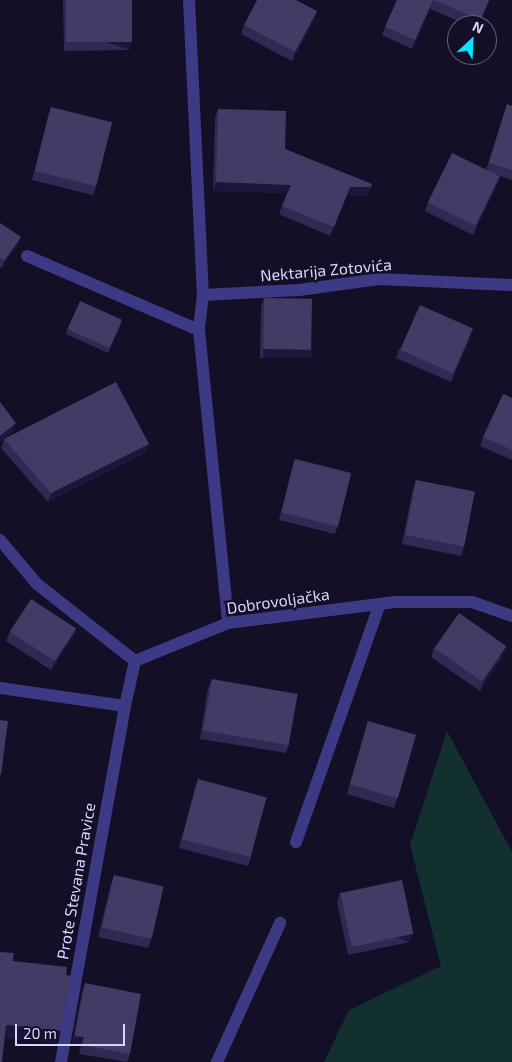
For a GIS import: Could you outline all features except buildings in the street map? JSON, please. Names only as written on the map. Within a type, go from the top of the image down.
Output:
[{"type":"street","points":[[190,0],[203,295],[199,330],[228,623]]},
{"type":"street","points":[[26,256],[199,330]]},
{"type":"street","name":"Nektarija Zotovića","points":[[203,295],[299,290],[379,279],[512,284]]},
{"type":"street","points":[[0,540],[37,584],[135,661],[125,706],[0,688]]},
{"type":"street","name":"Dobrovoljačka","points":[[135,661],[228,623],[380,604],[472,602],[512,616]]},
{"type":"street","points":[[296,842],[380,604]]},
{"type":"street","name":"Prote Stevana Pravice","points":[[61,1062],[125,706]]},
{"type":"street","points":[[217,1062],[280,923]]},
{"type":"green space","points":[[447,731],[512,852],[512,1062],[324,1062],[349,1010],[441,966],[410,845]]}]
